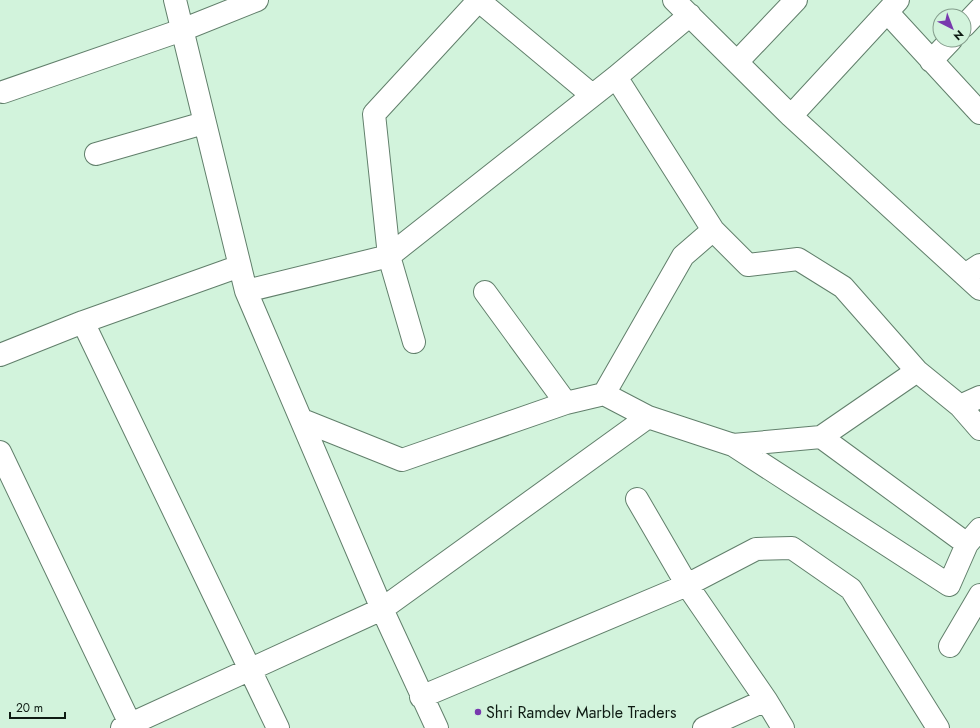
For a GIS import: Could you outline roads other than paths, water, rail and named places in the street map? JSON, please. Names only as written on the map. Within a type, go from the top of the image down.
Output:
[{"type":"street","points":[[174,0],[246,291],[382,609],[421,697],[437,728]]},
{"type":"street","points":[[2,92],[182,30],[257,0]]},
{"type":"street","points":[[414,342],[389,256],[374,114],[478,0],[592,95]]},
{"type":"street","points":[[674,0],[791,116],[975,276]]},
{"type":"street","points":[[737,62],[796,0]]},
{"type":"street","points":[[791,116],[893,6],[931,61],[977,104]]},
{"type":"street","points":[[972,18],[980,9]]},
{"type":"street","points":[[246,291],[389,256],[616,77],[690,15]]},
{"type":"street","points":[[931,61],[943,48]]},
{"type":"street","points":[[616,77],[712,230],[748,265],[798,259],[843,287],[917,371],[960,406],[980,429]]},
{"type":"street","points":[[96,154],[204,122]]},
{"type":"street","points":[[604,394],[683,256],[712,230]]},
{"type":"street","points":[[0,355],[83,322],[240,266]]},
{"type":"street","points":[[485,292],[566,403]]},
{"type":"street","points":[[83,322],[278,728]]},
{"type":"street","points":[[733,445],[821,437],[917,371]]},
{"type":"street","points":[[302,420],[402,460],[566,403],[604,394],[648,417],[733,445],[949,585],[973,537],[821,437]]},
{"type":"street","points":[[960,406],[980,397]]},
{"type":"street","points":[[1,455],[128,727],[382,609],[648,417]]},
{"type":"street","points":[[637,499],[687,585],[766,700],[783,728]]},
{"type":"street","points":[[421,697],[687,585],[756,549],[792,548],[851,589],[938,728]]},
{"type":"street","points":[[950,646],[980,595]]},
{"type":"street","points":[[704,728],[766,700]]},
{"type":"place","name":"Shri Ramdev Marble Traders","points":[[478,712]]}]
